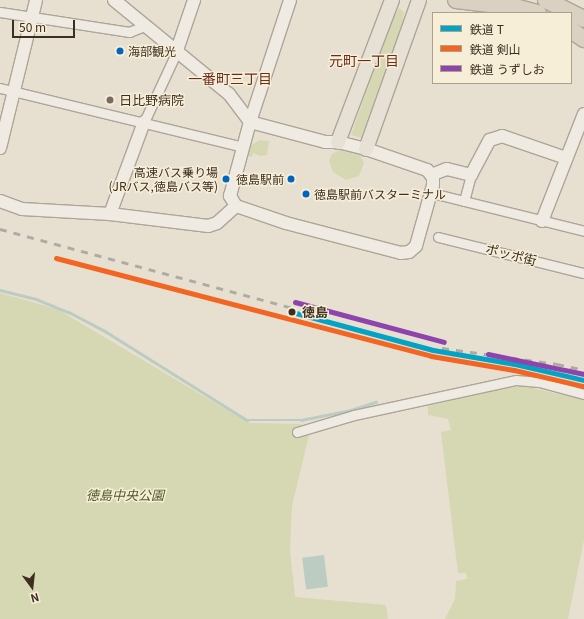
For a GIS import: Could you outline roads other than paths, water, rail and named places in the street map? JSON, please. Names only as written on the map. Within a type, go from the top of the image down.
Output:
[{"type":"highway","points":[[456,0],[515,7],[534,12]]},
{"type":"highway","points":[[547,0],[569,12]]},
{"type":"highway","points":[[572,14],[584,20]]},
{"type":"highway","points":[[572,31],[584,39]]},
{"type":"main road","points":[[338,142],[392,0]]},
{"type":"main road","points":[[366,149],[419,0]]},
{"type":"street","points":[[0,148],[36,0]]},
{"type":"street","points":[[114,0],[176,53],[229,94],[250,122],[325,142],[338,142],[366,149],[424,168],[434,180],[420,237],[413,249],[405,252],[286,223],[236,206],[230,196],[250,122],[290,0]]},
{"type":"street","points":[[110,214],[144,122],[176,53],[194,0]]},
{"type":"street","points":[[0,12],[129,32],[145,26]]},
{"type":"street","points":[[0,88],[244,147]]},
{"type":"street","points":[[542,221],[584,114]]},
{"type":"street","points":[[464,201],[471,175],[490,140],[502,136],[566,158]]},
{"type":"street","points":[[431,175],[447,169],[471,175]]},
{"type":"street","points":[[432,193],[584,231]]},
{"type":"street","points":[[0,201],[22,209],[110,214],[208,226],[217,223],[236,206]]},
{"type":"street","name":"ポッポ街","points":[[438,237],[584,273]]},
{"type":"street","points":[[297,432],[354,415],[516,380],[538,382],[584,394]]},
{"type":"waterway","points":[[0,290],[36,299],[69,312],[105,331],[247,420],[301,420],[351,410],[376,402]]},
{"type":"railway","points":[[0,229],[293,308]]},
{"type":"railway","points":[[442,348],[557,364],[580,369]]},
{"type":"rail line","name":"剣山","points":[[56,258],[431,356],[514,370],[583,386]]},
{"type":"rail line","name":"うずしお","points":[[295,302],[444,342]]},
{"type":"rail line","name":"T","points":[[292,312],[433,350],[515,364],[584,380]]},
{"type":"rail line","name":"うずしお","points":[[488,354],[584,374]]},
{"type":"place","name":"海部観光","points":[[120,51]]},
{"type":"place","name":"日比野病院","points":[[110,100]]},
{"type":"place","name":"高速バス乗り場 (JRバス,徳島バス等)","points":[[226,179]]},
{"type":"place","name":"徳島駅前","points":[[291,179]]},
{"type":"place","name":"徳島駅前バスターミナル","points":[[306,194]]},
{"type":"place","name":"徳島","points":[[292,312]]},
{"type":"district","name":"元町一丁目","points":[[364,60]]},
{"type":"district","name":"一番町三丁目","points":[[230,78]]},
{"type":"park label","name":"徳島中央公園","points":[[125,495]]}]
